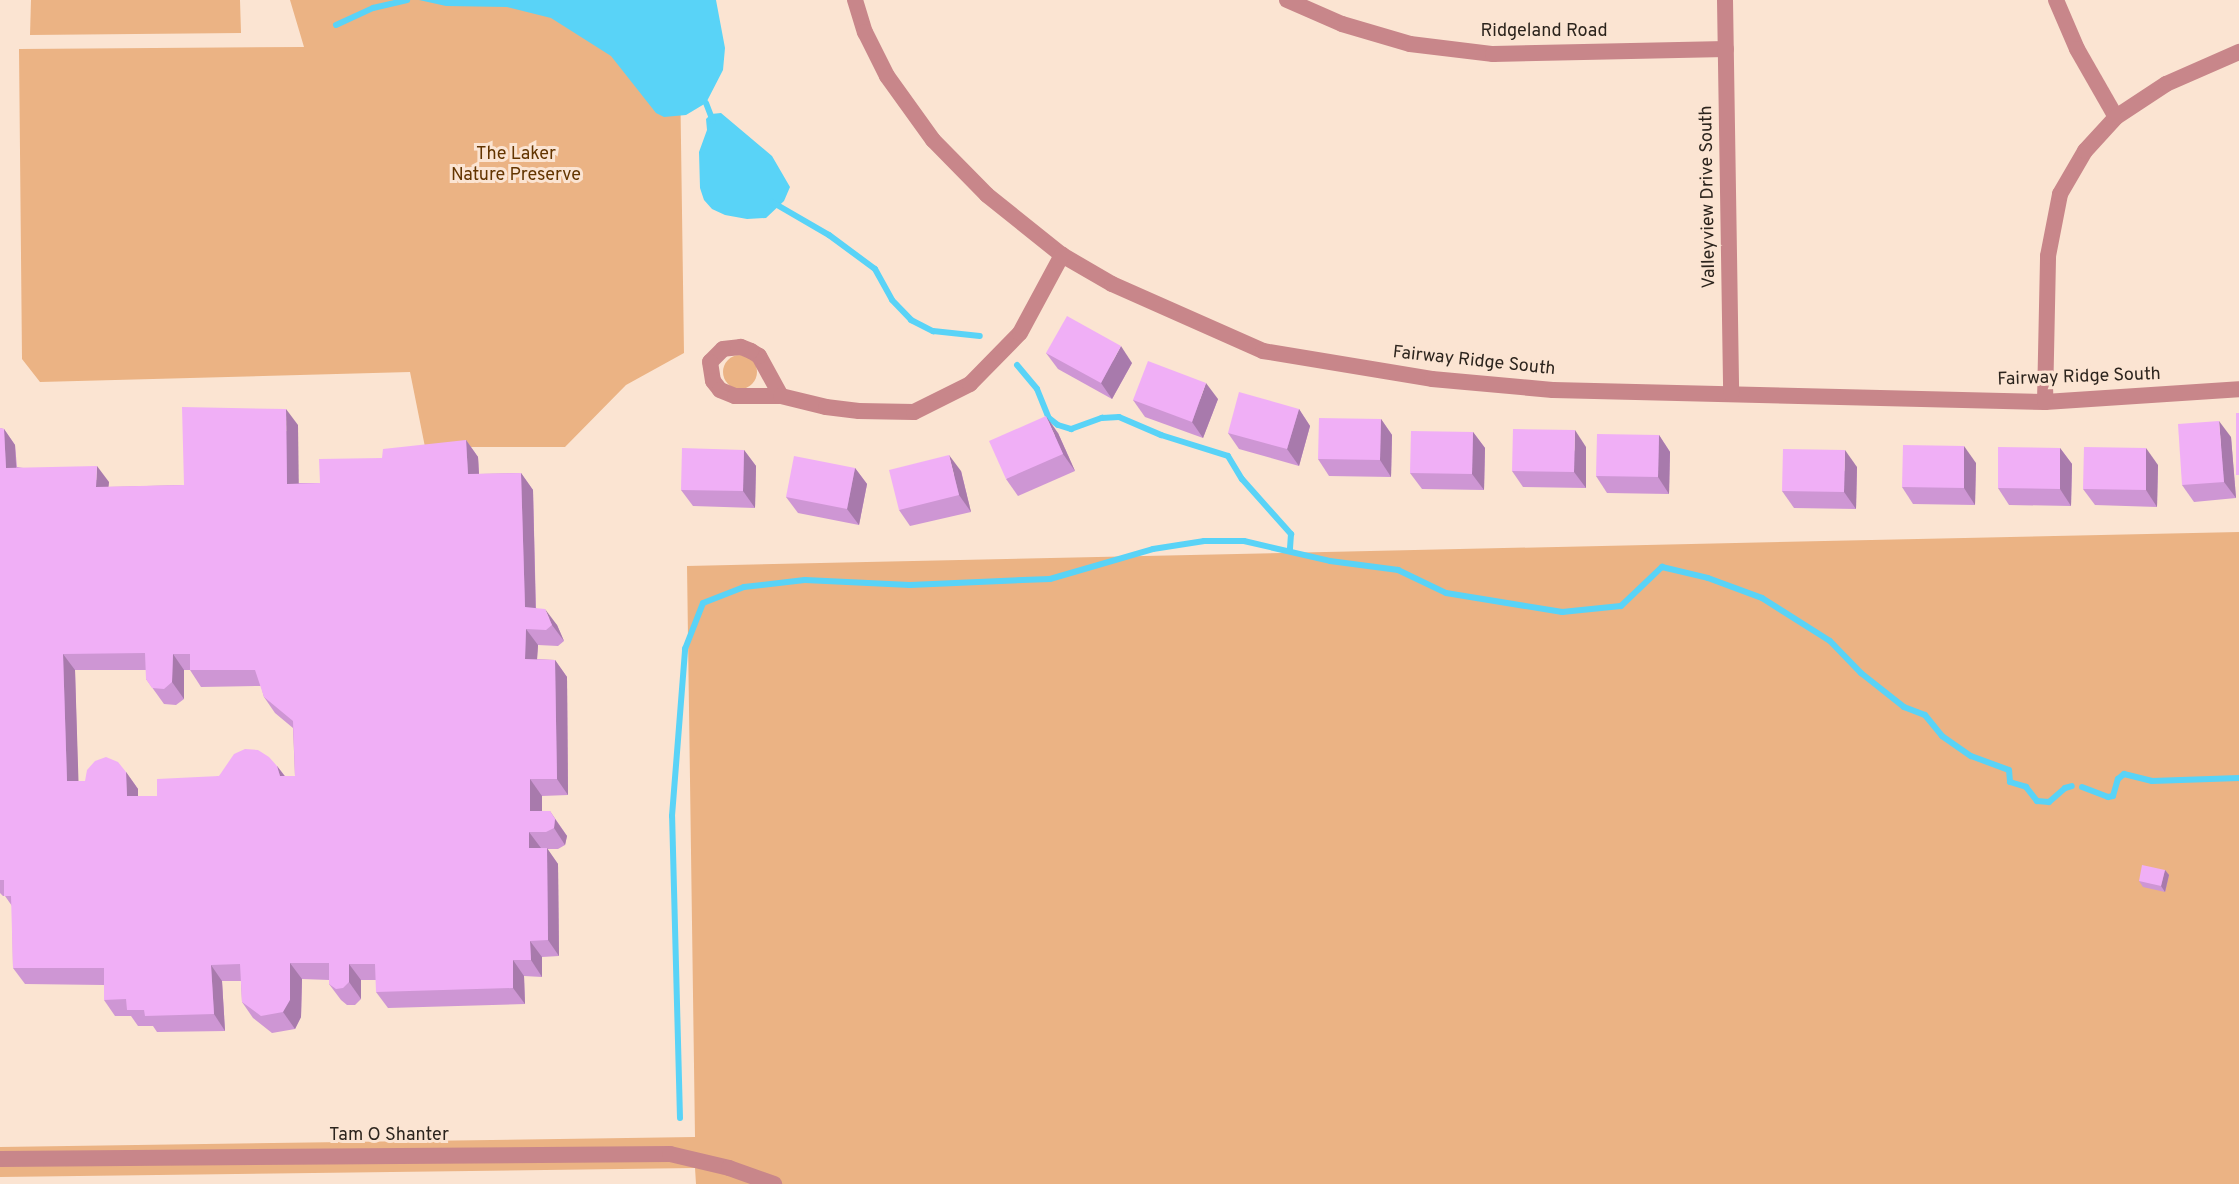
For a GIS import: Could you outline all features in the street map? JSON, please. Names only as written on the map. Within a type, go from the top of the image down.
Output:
[{"type":"street","name":"Fairway Ridge South","points":[[855,0],[864,32],[887,76],[933,140],[987,195],[1062,255],[1112,284],[1263,351],[1432,379],[1539,389],[2045,402],[2239,389]]},
{"type":"street","name":"Ridgeland Road","points":[[1287,0],[1342,24],[1410,44],[1493,54],[1726,49]]},
{"type":"street","name":"Valleyview Drive South","points":[[1725,0],[1731,394]]},
{"type":"street","points":[[2056,0],[2077,49],[2116,117]]},
{"type":"street","points":[[2045,402],[2048,256],[2060,194],[2085,151],[2116,117],[2166,85],[2239,52]]},
{"type":"street","points":[[781,396],[826,408],[859,411],[914,412],[943,400],[970,384],[1020,333],[1062,255]]},
{"type":"street","name":"Tam O Shanter","points":[[0,1159],[670,1154],[729,1168],[774,1184]]},
{"type":"green space","points":[[31,0],[240,0],[241,33],[30,35]]},
{"type":"green space","name":"The Laker Nature Preserve","points":[[290,0],[679,0],[684,353],[626,385],[565,447],[425,447],[410,372],[40,382],[22,359],[19,49],[304,47]]},
{"type":"green space","points":[[740,355],[752,360],[757,372],[752,384],[740,389],[728,384],[723,372],[728,360]]},
{"type":"green space","points":[[2239,532],[2239,1184],[696,1184],[695,1168],[0,1177],[0,1147],[695,1137],[687,566]]},
{"type":"water","points":[[419,0],[716,0],[725,48],[723,70],[706,103],[686,115],[664,117],[656,113],[611,56],[551,18],[507,7],[446,6]]},
{"type":"water","points":[[721,113],[772,156],[790,187],[784,201],[766,218],[747,219],[725,215],[712,209],[704,200],[700,188],[699,152],[707,130],[706,119],[711,114]]},
{"type":"building","points":[[1067,316],[1121,346],[1101,383],[1046,353]]},
{"type":"building","points":[[1148,361],[1206,383],[1192,422],[1133,400]]},
{"type":"building","points":[[1239,392],[1299,409],[1287,449],[1228,433]]},
{"type":"building","points":[[182,407],[286,409],[287,484],[320,483],[319,459],[382,458],[383,449],[466,440],[468,474],[521,473],[525,607],[545,609],[552,625],[546,630],[526,629],[525,659],[555,660],[557,779],[530,779],[530,811],[550,811],[555,819],[554,828],[546,832],[529,832],[529,848],[547,848],[548,940],[530,941],[531,960],[513,960],[513,988],[376,992],[375,964],[349,964],[349,982],[343,988],[336,989],[329,984],[329,963],[290,963],[290,1000],[283,1012],[261,1016],[242,1002],[240,964],[211,965],[214,1014],[145,1016],[144,1010],[127,1010],[126,999],[104,1000],[104,968],[13,968],[11,896],[4,896],[4,880],[0,880],[0,428],[4,429],[6,468],[97,466],[96,487],[184,485]],"holes":[[[145,653],[146,679],[152,688],[164,689],[172,682],[173,654],[190,654],[190,670],[255,670],[264,697],[293,721],[295,776],[280,776],[277,766],[269,757],[258,750],[245,749],[234,754],[219,776],[157,779],[157,796],[127,796],[126,772],[118,762],[106,757],[95,761],[87,770],[85,781],[67,781],[63,654]]]},
{"type":"building","points":[[2236,413],[2239,413],[2239,475],[2236,475]]},
{"type":"building","points":[[1046,416],[1063,454],[1006,479],[989,441]]},
{"type":"building","points":[[1319,418],[1381,419],[1380,460],[1318,459]]},
{"type":"building","points":[[2219,421],[2224,482],[2182,485],[2178,424]]},
{"type":"building","points":[[1513,429],[1575,430],[1574,472],[1512,471]]},
{"type":"building","points":[[1411,431],[1473,432],[1472,474],[1410,473]]},
{"type":"building","points":[[1597,434],[1659,435],[1658,477],[1596,476]]},
{"type":"building","points":[[1903,445],[1964,446],[1964,488],[1902,487]]},
{"type":"building","points":[[1998,447],[2060,448],[2060,489],[1998,488]]},
{"type":"building","points":[[2084,447],[2146,448],[2146,490],[2083,489]]},
{"type":"building","points":[[682,448],[744,450],[743,491],[681,490]]},
{"type":"building","points":[[1783,449],[1845,450],[1844,492],[1782,491]]},
{"type":"building","points":[[949,455],[959,495],[899,510],[889,470]]},
{"type":"building","points":[[794,456],[855,468],[847,509],[786,497]]},
{"type":"building","points":[[2142,865],[2165,870],[2161,886],[2139,881]]},
{"type":"waterway","points":[[336,25],[373,8],[407,0]]},
{"type":"waterway","points":[[706,103],[713,121]]},
{"type":"waterway","points":[[772,202],[829,235],[875,269],[892,300],[911,320],[933,331],[980,336]]},
{"type":"waterway","points":[[1017,365],[1037,389],[1049,418],[1058,425],[1071,429],[1102,418],[1119,417],[1161,435],[1228,456],[1242,479],[1291,534],[1290,550]]},
{"type":"waterway","points":[[680,1118],[672,816],[685,649],[703,603],[744,587],[805,580],[910,585],[1050,579],[1153,549],[1204,541],[1244,541],[1330,561],[1398,570],[1446,593],[1562,612],[1621,606],[1662,567],[1708,578],[1762,598],[1830,641],[1861,673],[1904,707],[1925,715],[1942,736],[1971,756],[2009,770],[2010,782],[2026,787],[2037,801],[2049,802],[2065,788],[2072,786]]},
{"type":"waterway","points":[[2082,787],[2108,797],[2113,796],[2118,779],[2124,774],[2152,781],[2239,778]]}]
